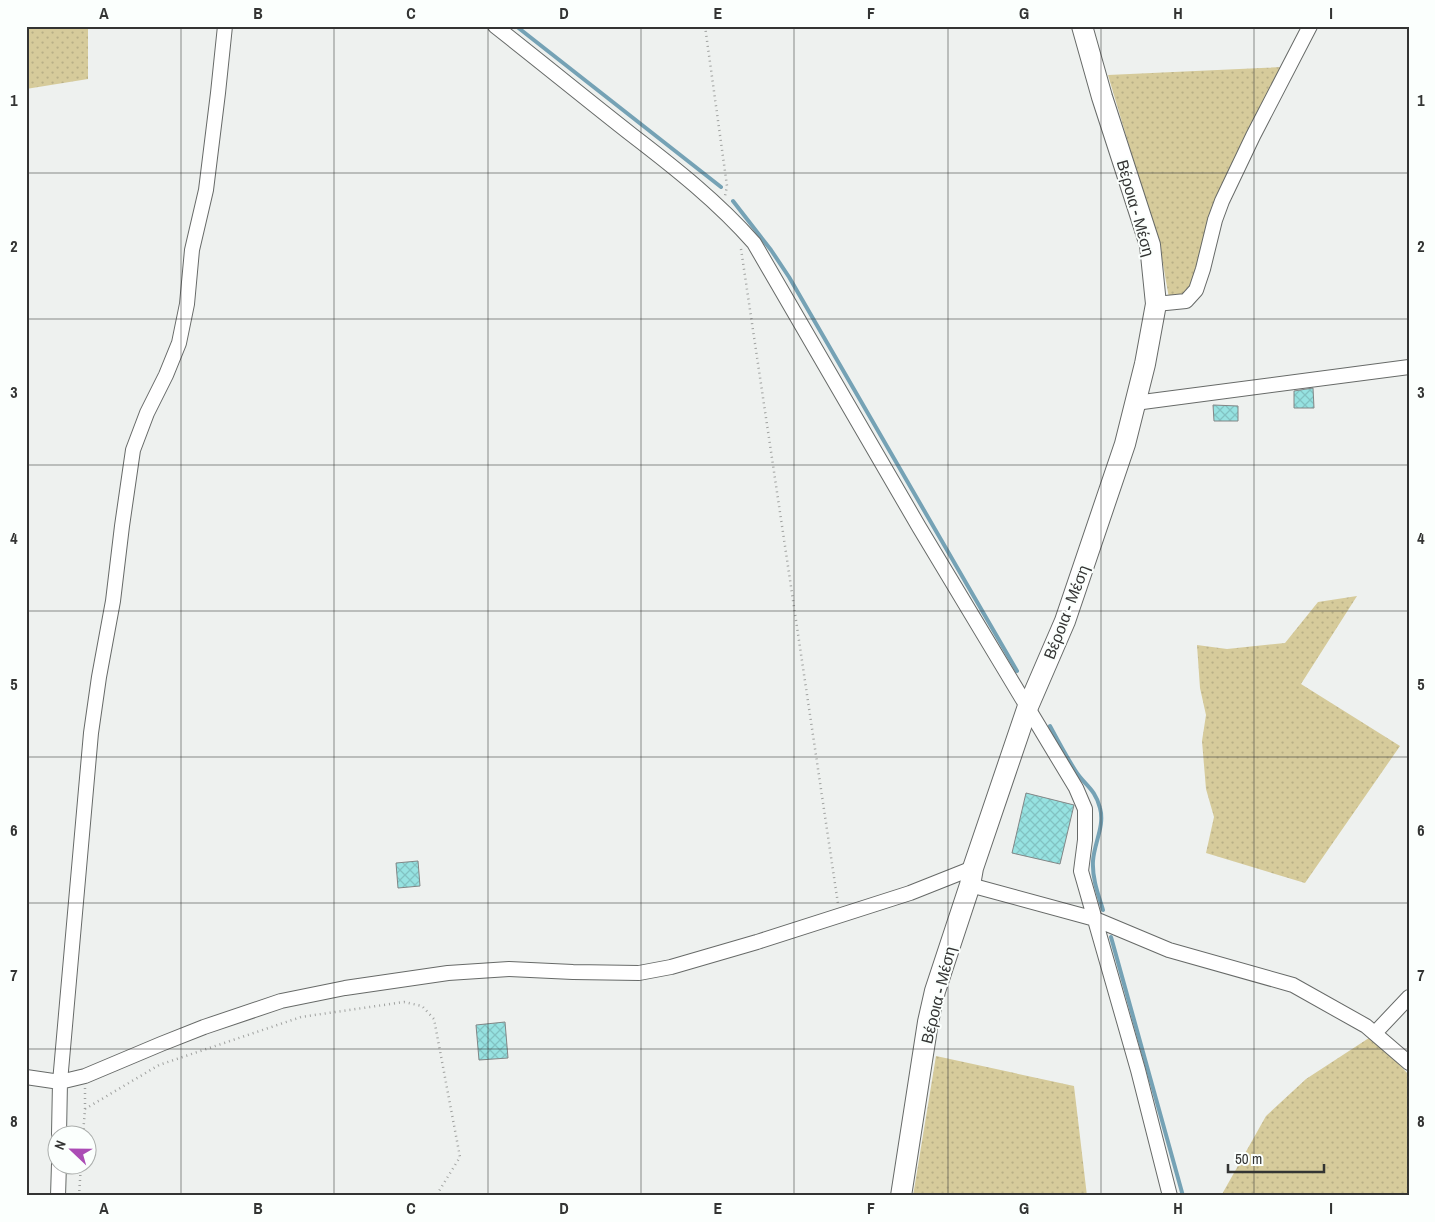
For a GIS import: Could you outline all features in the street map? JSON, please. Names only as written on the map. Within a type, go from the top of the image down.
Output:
[{"type":"street","points":[[59,1124],[60,1082],[91,733],[99,678],[114,601],[133,450],[147,413],[179,343],[187,304],[192,250],[206,190],[225,26]]},
{"type":"street","points":[[495,26],[664,160],[722,209],[754,243],[919,527],[1076,788],[1085,809],[1085,840],[1081,871],[1138,1070],[1170,1196]]},
{"type":"street","name":"Βέροια - Μέση","points":[[901,1196],[913,1114],[935,992],[1027,709],[1065,621],[1125,444],[1145,364],[1156,304],[1150,245],[1102,97],[1082,26]]},
{"type":"street","points":[[1156,304],[1186,301],[1196,290],[1222,201],[1253,136],[1310,26]]},
{"type":"street","points":[[1136,403],[1409,367]]},
{"type":"street","points":[[26,1077],[60,1082],[85,1076],[186,1034],[281,1001],[345,988],[448,973],[509,969],[639,973],[671,967],[910,893],[971,877],[1095,919],[1169,950],[1293,985],[1359,1021],[1409,1063]]},
{"type":"street","points":[[1375,1033],[1409,997]]},
{"type":"street","points":[[58,1174],[58,1196]]},
{"type":"path","points":[[705,26],[727,186],[722,209]]},
{"type":"path","points":[[744,231],[740,246],[840,915]]},
{"type":"path","points":[[85,1109],[158,1065],[301,1017],[404,1002],[422,1006],[434,1019],[460,1157],[436,1196]]},
{"type":"path","points":[[84,1124],[85,1076]]},
{"type":"path","points":[[79,1196],[80,1174]]},
{"type":"shaded area","points":[[26,26],[88,26],[88,79],[26,89]]},
{"type":"shaded area","points":[[1283,67],[1194,283],[1185,297],[1169,298],[1161,253],[1108,75]]},
{"type":"shaded area","points":[[1357,596],[1301,684],[1400,746],[1305,883],[1206,853],[1214,817],[1206,789],[1202,741],[1206,715],[1200,688],[1197,645],[1227,649],[1285,643],[1318,602]]},
{"type":"shaded area","points":[[1372,1036],[1409,1075],[1409,1193],[1403,1196],[1221,1196],[1266,1116],[1306,1079]]},
{"type":"shaded area","points":[[936,1056],[1074,1086],[1087,1196],[913,1196]]},
{"type":"building","points":[[1313,388],[1314,408],[1294,408],[1294,391]]},
{"type":"building","points":[[1213,405],[1238,406],[1238,421],[1214,421]]},
{"type":"building","points":[[1026,793],[1074,805],[1060,864],[1012,853]]},
{"type":"building","points":[[418,861],[420,886],[398,888],[396,863]]},
{"type":"building","points":[[505,1022],[508,1058],[479,1060],[476,1025]]},
{"type":"waterway","points":[[516,26],[721,187]]},
{"type":"waterway","points":[[733,201],[771,250],[789,277],[1017,671]]},
{"type":"waterway","points":[[1050,726],[1078,775],[1098,801],[1101,821],[1094,854],[1093,874],[1103,910]]},
{"type":"waterway","points":[[1111,937],[1183,1196]]}]
